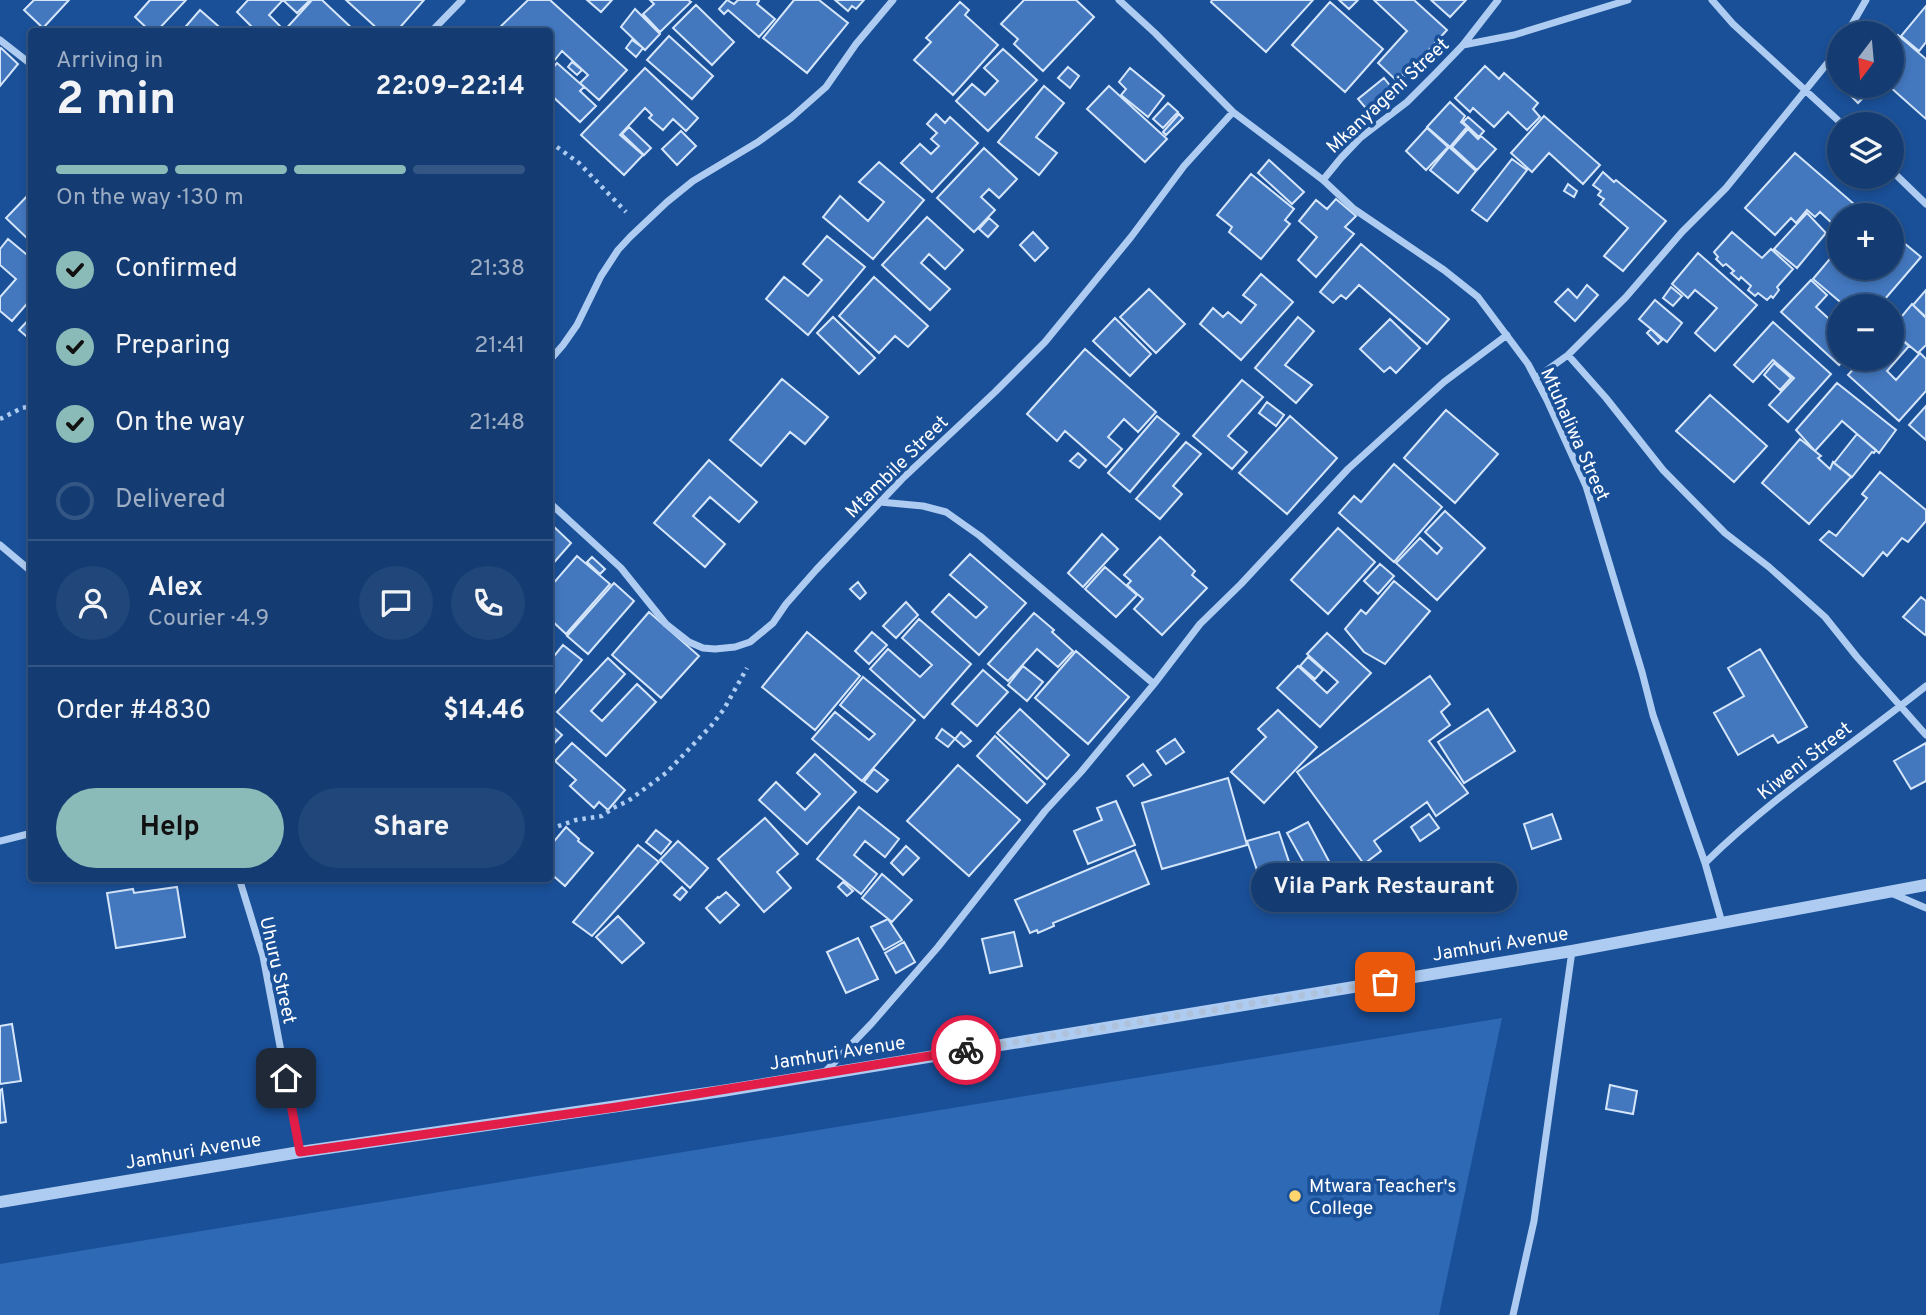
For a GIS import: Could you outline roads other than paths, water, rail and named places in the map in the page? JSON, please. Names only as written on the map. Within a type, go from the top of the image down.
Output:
[{"type":"street","points":[[436,28],[462,0]]},
{"type":"street","points":[[553,357],[577,325],[601,276],[618,250],[667,202],[693,181],[758,142],[826,88],[856,44],[893,0]]},
{"type":"street","name":"Mtuhaliwa Street","points":[[1119,0],[1233,112],[1324,180],[1354,209],[1444,270],[1478,297],[1536,378],[1586,486],[1653,715],[1705,863],[1722,923]]},
{"type":"street","name":"Mkanyageni Street","points":[[1324,180],[1360,138],[1407,102],[1463,45],[1498,0]]},
{"type":"street","points":[[1463,45],[1514,35],[1628,0]]},
{"type":"street","points":[[1712,0],[1733,24],[1829,112]]},
{"type":"street","points":[[1854,21],[1866,0]]},
{"type":"street","points":[[0,40],[28,62]]},
{"type":"street","points":[[1536,378],[1569,355],[1626,297],[1682,232],[1726,188],[1827,63]]},
{"type":"street","name":"Mtambile Street","points":[[553,506],[621,568],[666,624],[689,642],[703,648],[715,649],[750,642],[773,623],[786,604],[902,479],[1045,342],[1131,237],[1184,166],[1233,112]]},
{"type":"street","points":[[1904,183],[1926,204]]},
{"type":"street","points":[[824,1073],[938,947],[1045,811],[1154,684],[1200,624],[1348,469],[1444,382],[1507,335]]},
{"type":"street","points":[[1569,355],[1663,470],[1724,533],[1769,567],[1825,617],[1926,734]]},
{"type":"street","points":[[880,502],[923,506],[946,512],[980,536],[1154,684]]},
{"type":"street","points":[[0,545],[28,569]]},
{"type":"street","name":"Kiweni Street","points":[[1705,863],[1757,816],[1926,686]]},
{"type":"street","points":[[0,841],[28,834]]},
{"type":"street","name":"Uhuru Street","points":[[240,882],[263,956],[300,1152]]},
{"type":"street","name":"Jamhuri Avenue","points":[[0,1202],[300,1152],[590,1111],[1572,951],[1926,885]]},
{"type":"street","points":[[1889,892],[1926,908]]},
{"type":"street","points":[[1513,1315],[1534,1221],[1572,951]]},
{"type":"place","name":"Vila Park Restaurant","points":[[1385,982]]},
{"type":"place","name":"Mtwara Teacher's College","points":[[1295,1196]]}]
